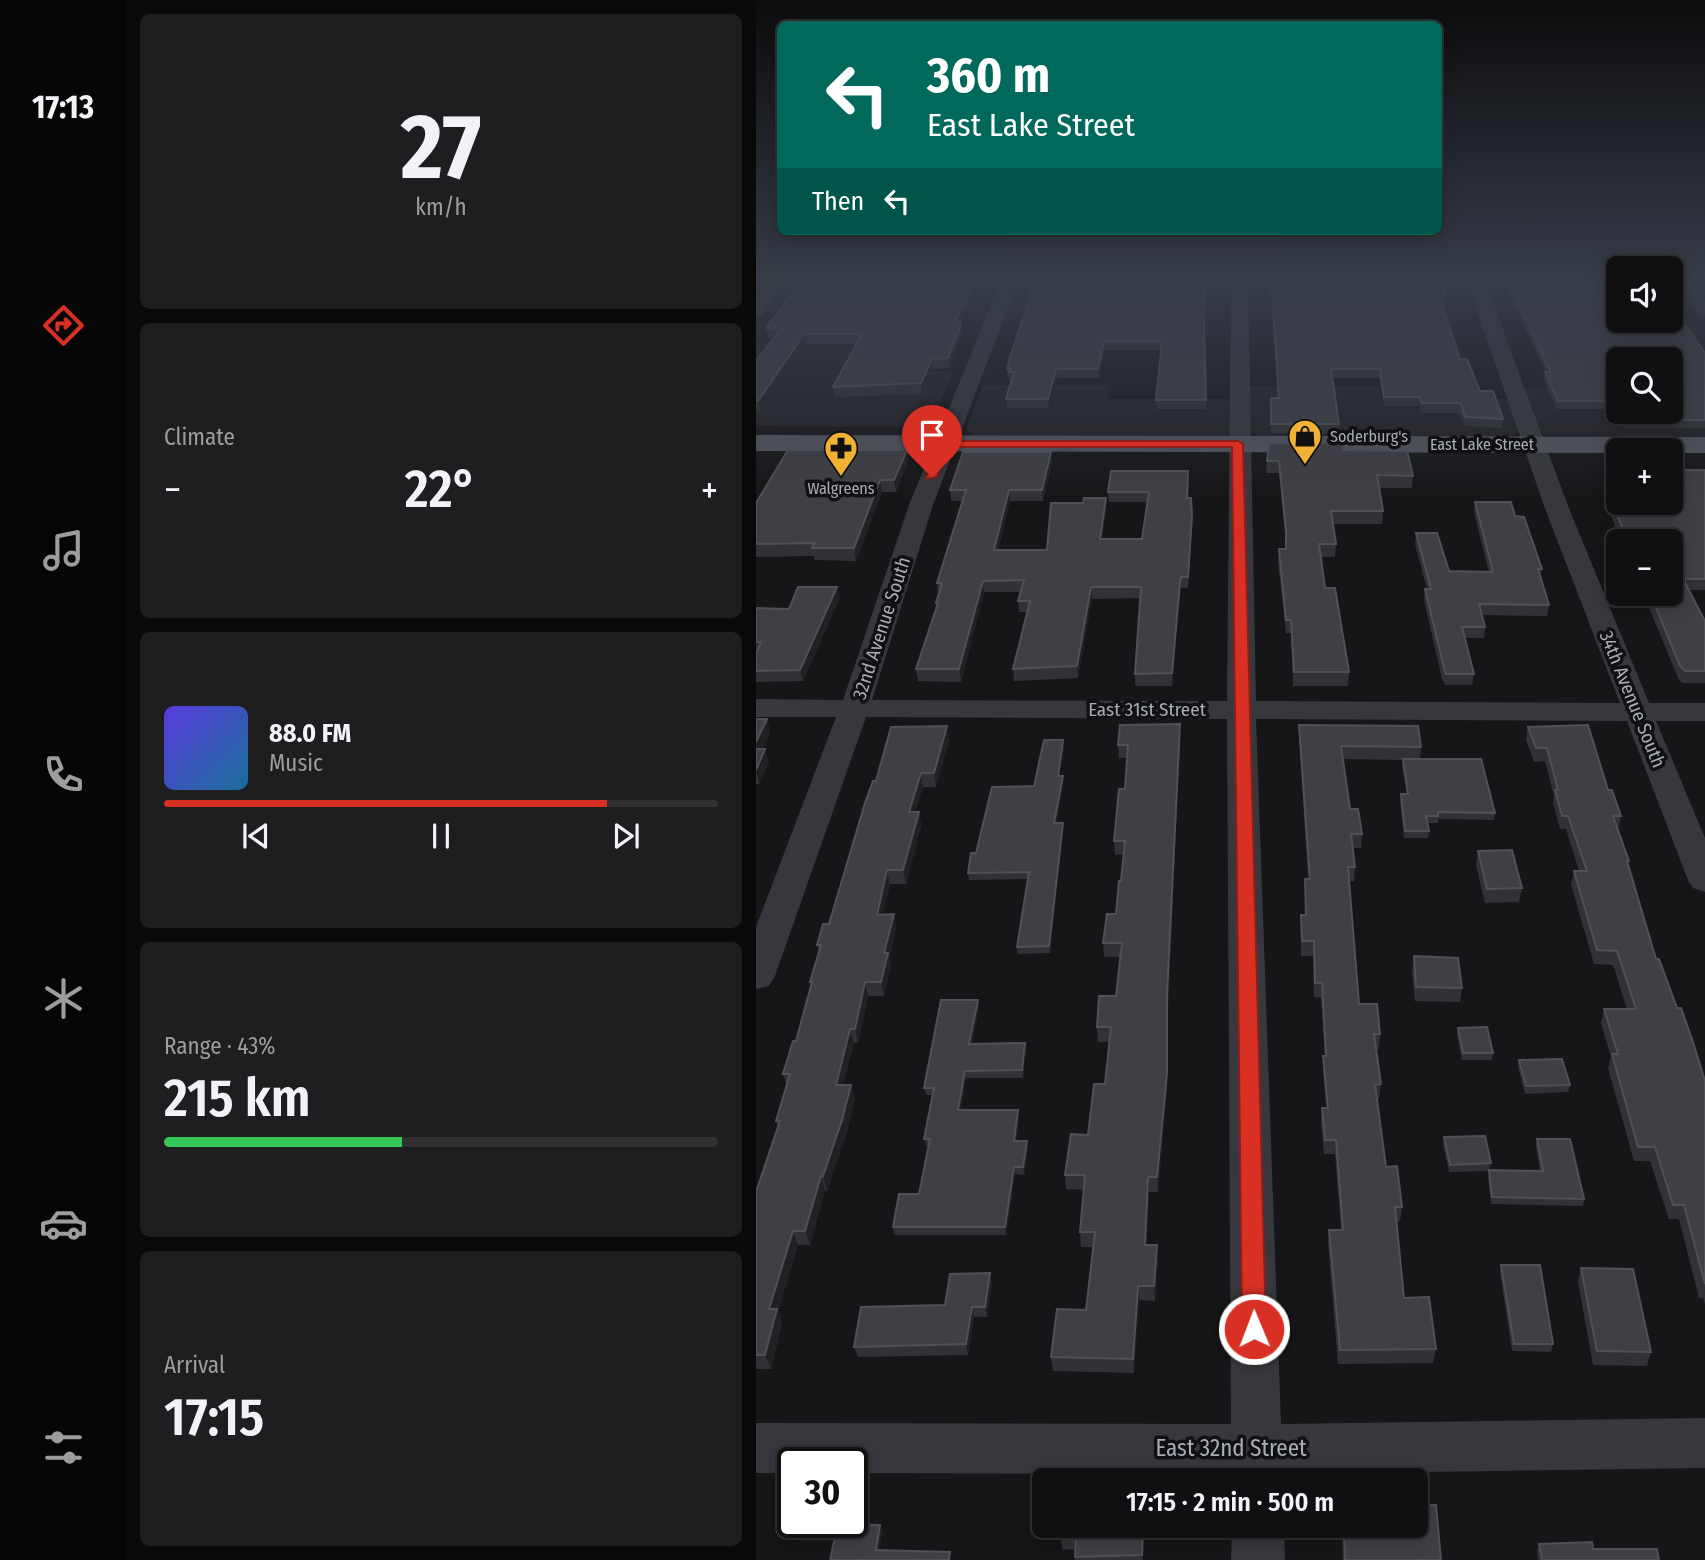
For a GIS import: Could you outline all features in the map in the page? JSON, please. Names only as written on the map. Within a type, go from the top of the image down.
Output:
[{"type":"main road","name":"East Lake Street","points":[[756,443],[1705,445]]},
{"type":"street","name":"32nd Avenue South","points":[[756,976],[854,709],[921,505],[980,354]]},
{"type":"street","points":[[1239,354],[1241,710],[1257,1465]]},
{"type":"street","name":"34th Avenue South","points":[[1500,354],[1556,506],[1705,880]]},
{"type":"street","name":"East 31st Street","points":[[756,708],[1705,712]]},
{"type":"street","name":"East 32nd Street","points":[[756,1448],[1257,1465],[1705,1443]]},
{"type":"street","points":[[1258,1538],[1258,1560]]},
{"type":"shaded area","points":[[756,354],[857,354],[848,371],[953,371],[931,427],[756,426]]},
{"type":"shaded area","points":[[983,385],[1109,385],[1108,399],[1230,399],[1230,433],[1223,436],[974,435],[966,430]]},
{"type":"shaded area","points":[[1249,386],[1379,386],[1382,398],[1509,399],[1519,432],[1508,437],[1259,437],[1250,431]]},
{"type":"shaded area","points":[[1520,387],[1606,387],[1606,424],[1683,424],[1683,403],[1705,387],[1705,437],[1544,435],[1540,432]]},
{"type":"building","points":[[762,354],[790,354],[758,401],[756,401],[756,361]]},
{"type":"building","points":[[851,354],[950,354],[948,358],[932,359],[921,383],[833,387]]},
{"type":"building","points":[[1011,354],[1101,354],[1098,369],[1056,369],[1048,399],[1006,399],[1014,372],[1007,369]]},
{"type":"building","points":[[1161,354],[1205,354],[1206,400],[1156,400]]},
{"type":"building","points":[[1276,354],[1458,354],[1460,359],[1467,359],[1480,391],[1493,391],[1503,419],[1465,417],[1461,403],[1422,403],[1420,397],[1384,397],[1380,369],[1331,369],[1339,424],[1271,424],[1271,398],[1279,398]]},
{"type":"building","points":[[1542,354],[1606,354],[1606,401],[1558,401],[1545,372],[1551,372]]},
{"type":"building","points":[[1683,354],[1705,354],[1705,420],[1683,420]]},
{"type":"building","points":[[1269,443],[1342,443],[1343,450],[1407,451],[1413,476],[1377,475],[1383,511],[1331,511],[1336,544],[1319,544],[1325,588],[1335,588],[1349,672],[1294,672],[1291,620],[1286,620],[1279,549],[1286,549],[1286,531],[1279,461],[1267,461]]},
{"type":"building","points":[[788,450],[907,450],[894,480],[880,480],[854,548],[812,548],[814,543],[756,544],[756,503]]},
{"type":"building","points":[[963,452],[1051,452],[1042,490],[1009,490],[994,550],[1047,550],[1051,503],[1083,503],[1084,498],[1106,498],[1100,539],[1142,539],[1149,492],[1108,492],[1111,471],[1188,471],[1187,498],[1191,498],[1192,515],[1188,577],[1181,577],[1180,582],[1172,673],[1135,674],[1141,587],[1091,587],[1077,666],[1013,669],[1030,601],[1018,601],[1024,580],[983,581],[959,669],[916,669],[938,603],[942,583],[937,583],[966,490],[950,490]]},
{"type":"building","points":[[1683,470],[1705,470],[1705,579],[1683,579],[1683,529],[1623,529],[1617,515],[1683,515]]},
{"type":"building","points":[[1475,502],[1511,502],[1515,516],[1524,517],[1542,569],[1538,569],[1549,605],[1479,604],[1485,627],[1462,627],[1474,674],[1446,674],[1425,589],[1431,589],[1416,533],[1437,533],[1449,571],[1493,572]]},
{"type":"building","points":[[1683,579],[1705,621],[1705,671],[1685,671],[1680,666],[1655,606],[1683,606]]},
{"type":"building","points":[[798,587],[837,587],[800,670],[756,671],[756,654],[761,642],[756,642],[756,608],[789,609]]},
{"type":"building","points":[[756,719],[767,719],[756,742]]},
{"type":"building","points":[[1180,724],[1167,995],[1167,1073],[1157,1177],[1148,1177],[1145,1245],[1157,1245],[1154,1286],[1138,1286],[1133,1359],[1051,1357],[1057,1309],[1086,1310],[1095,1232],[1080,1232],[1085,1175],[1065,1175],[1071,1134],[1088,1135],[1094,1084],[1105,1084],[1111,1027],[1097,1027],[1099,996],[1116,996],[1122,943],[1103,943],[1107,914],[1116,914],[1125,841],[1114,841],[1119,789],[1125,789],[1128,745],[1118,745],[1120,725]]},
{"type":"building","points":[[1299,725],[1418,726],[1421,747],[1341,746],[1350,809],[1358,809],[1362,834],[1351,834],[1355,867],[1348,867],[1359,1004],[1377,1004],[1380,1034],[1374,1034],[1381,1084],[1375,1085],[1386,1167],[1397,1166],[1402,1207],[1395,1207],[1404,1298],[1429,1297],[1436,1349],[1340,1350],[1329,1230],[1343,1230],[1336,1140],[1325,1140],[1322,1108],[1328,1108],[1323,1056],[1326,1056],[1322,983],[1315,983],[1314,941],[1302,941],[1301,915],[1306,915],[1305,879],[1310,879]]},
{"type":"building","points":[[1588,725],[1608,790],[1612,790],[1621,816],[1613,816],[1629,861],[1656,959],[1659,959],[1677,1008],[1681,1008],[1705,1081],[1705,1284],[1684,1205],[1673,1205],[1655,1147],[1638,1147],[1612,1054],[1618,1054],[1604,1009],[1636,1009],[1617,951],[1597,950],[1574,871],[1587,871],[1568,816],[1562,816],[1547,748],[1536,748],[1528,727]]},
{"type":"building","points":[[947,726],[934,773],[921,773],[909,812],[919,812],[903,870],[887,870],[877,915],[894,914],[884,953],[888,953],[881,982],[865,982],[855,1029],[850,1029],[836,1085],[851,1085],[842,1120],[821,1176],[805,1231],[793,1231],[769,1309],[777,1309],[765,1355],[756,1355],[756,1189],[780,1121],[776,1121],[790,1074],[783,1074],[793,1041],[796,1041],[812,982],[823,924],[829,924],[891,727]]},
{"type":"building","points":[[1044,740],[1063,740],[1058,776],[1063,776],[1054,823],[1063,823],[1049,946],[1017,947],[1029,872],[968,873],[971,853],[976,853],[992,787],[1034,786]]},
{"type":"building","points":[[756,749],[765,749],[756,770]]},
{"type":"building","points":[[1403,759],[1481,759],[1495,813],[1438,812],[1438,816],[1426,816],[1429,831],[1405,831],[1401,794],[1408,794]]},
{"type":"building","points":[[1512,850],[1522,888],[1487,889],[1478,851]]},
{"type":"building","points":[[1414,956],[1458,958],[1462,988],[1416,987]]},
{"type":"building","points":[[941,1000],[978,1000],[969,1044],[1025,1043],[1022,1070],[965,1071],[958,1110],[1018,1110],[1014,1141],[1027,1141],[1023,1167],[1014,1167],[1005,1227],[893,1227],[899,1194],[919,1194],[930,1139],[924,1139],[934,1088],[924,1088]]},
{"type":"building","points":[[1487,1027],[1493,1053],[1463,1053],[1458,1028]]},
{"type":"building","points":[[1562,1059],[1570,1085],[1526,1086],[1519,1060]]},
{"type":"building","points":[[1485,1136],[1491,1163],[1450,1165],[1444,1137]]},
{"type":"building","points":[[1537,1139],[1570,1139],[1584,1199],[1492,1197],[1489,1170],[1543,1171]]},
{"type":"building","points":[[1501,1265],[1540,1265],[1553,1344],[1514,1344]]},
{"type":"building","points":[[1581,1268],[1633,1269],[1651,1352],[1597,1351]]},
{"type":"building","points":[[990,1273],[985,1307],[972,1307],[966,1344],[854,1347],[861,1307],[945,1305],[950,1274]]},
{"type":"building","points":[[1428,1505],[1436,1505],[1441,1560],[1345,1560],[1344,1538],[1428,1538]]},
{"type":"building","points":[[868,1525],[880,1525],[876,1550],[950,1552],[949,1560],[830,1560],[835,1538],[868,1538]]},
{"type":"building","points":[[1076,1538],[1143,1538],[1142,1555],[1075,1557]]},
{"type":"building","points":[[1592,1542],[1593,1549],[1657,1549],[1659,1560],[1542,1560],[1539,1544]]},
{"type":"place","name":"Soderburg's","points":[[1305,466]]},
{"type":"place","name":"Walgreens","points":[[841,478]]},
{"type":"route","points":[[932,477],[944,444],[1238,444],[1254,1329]]}]
